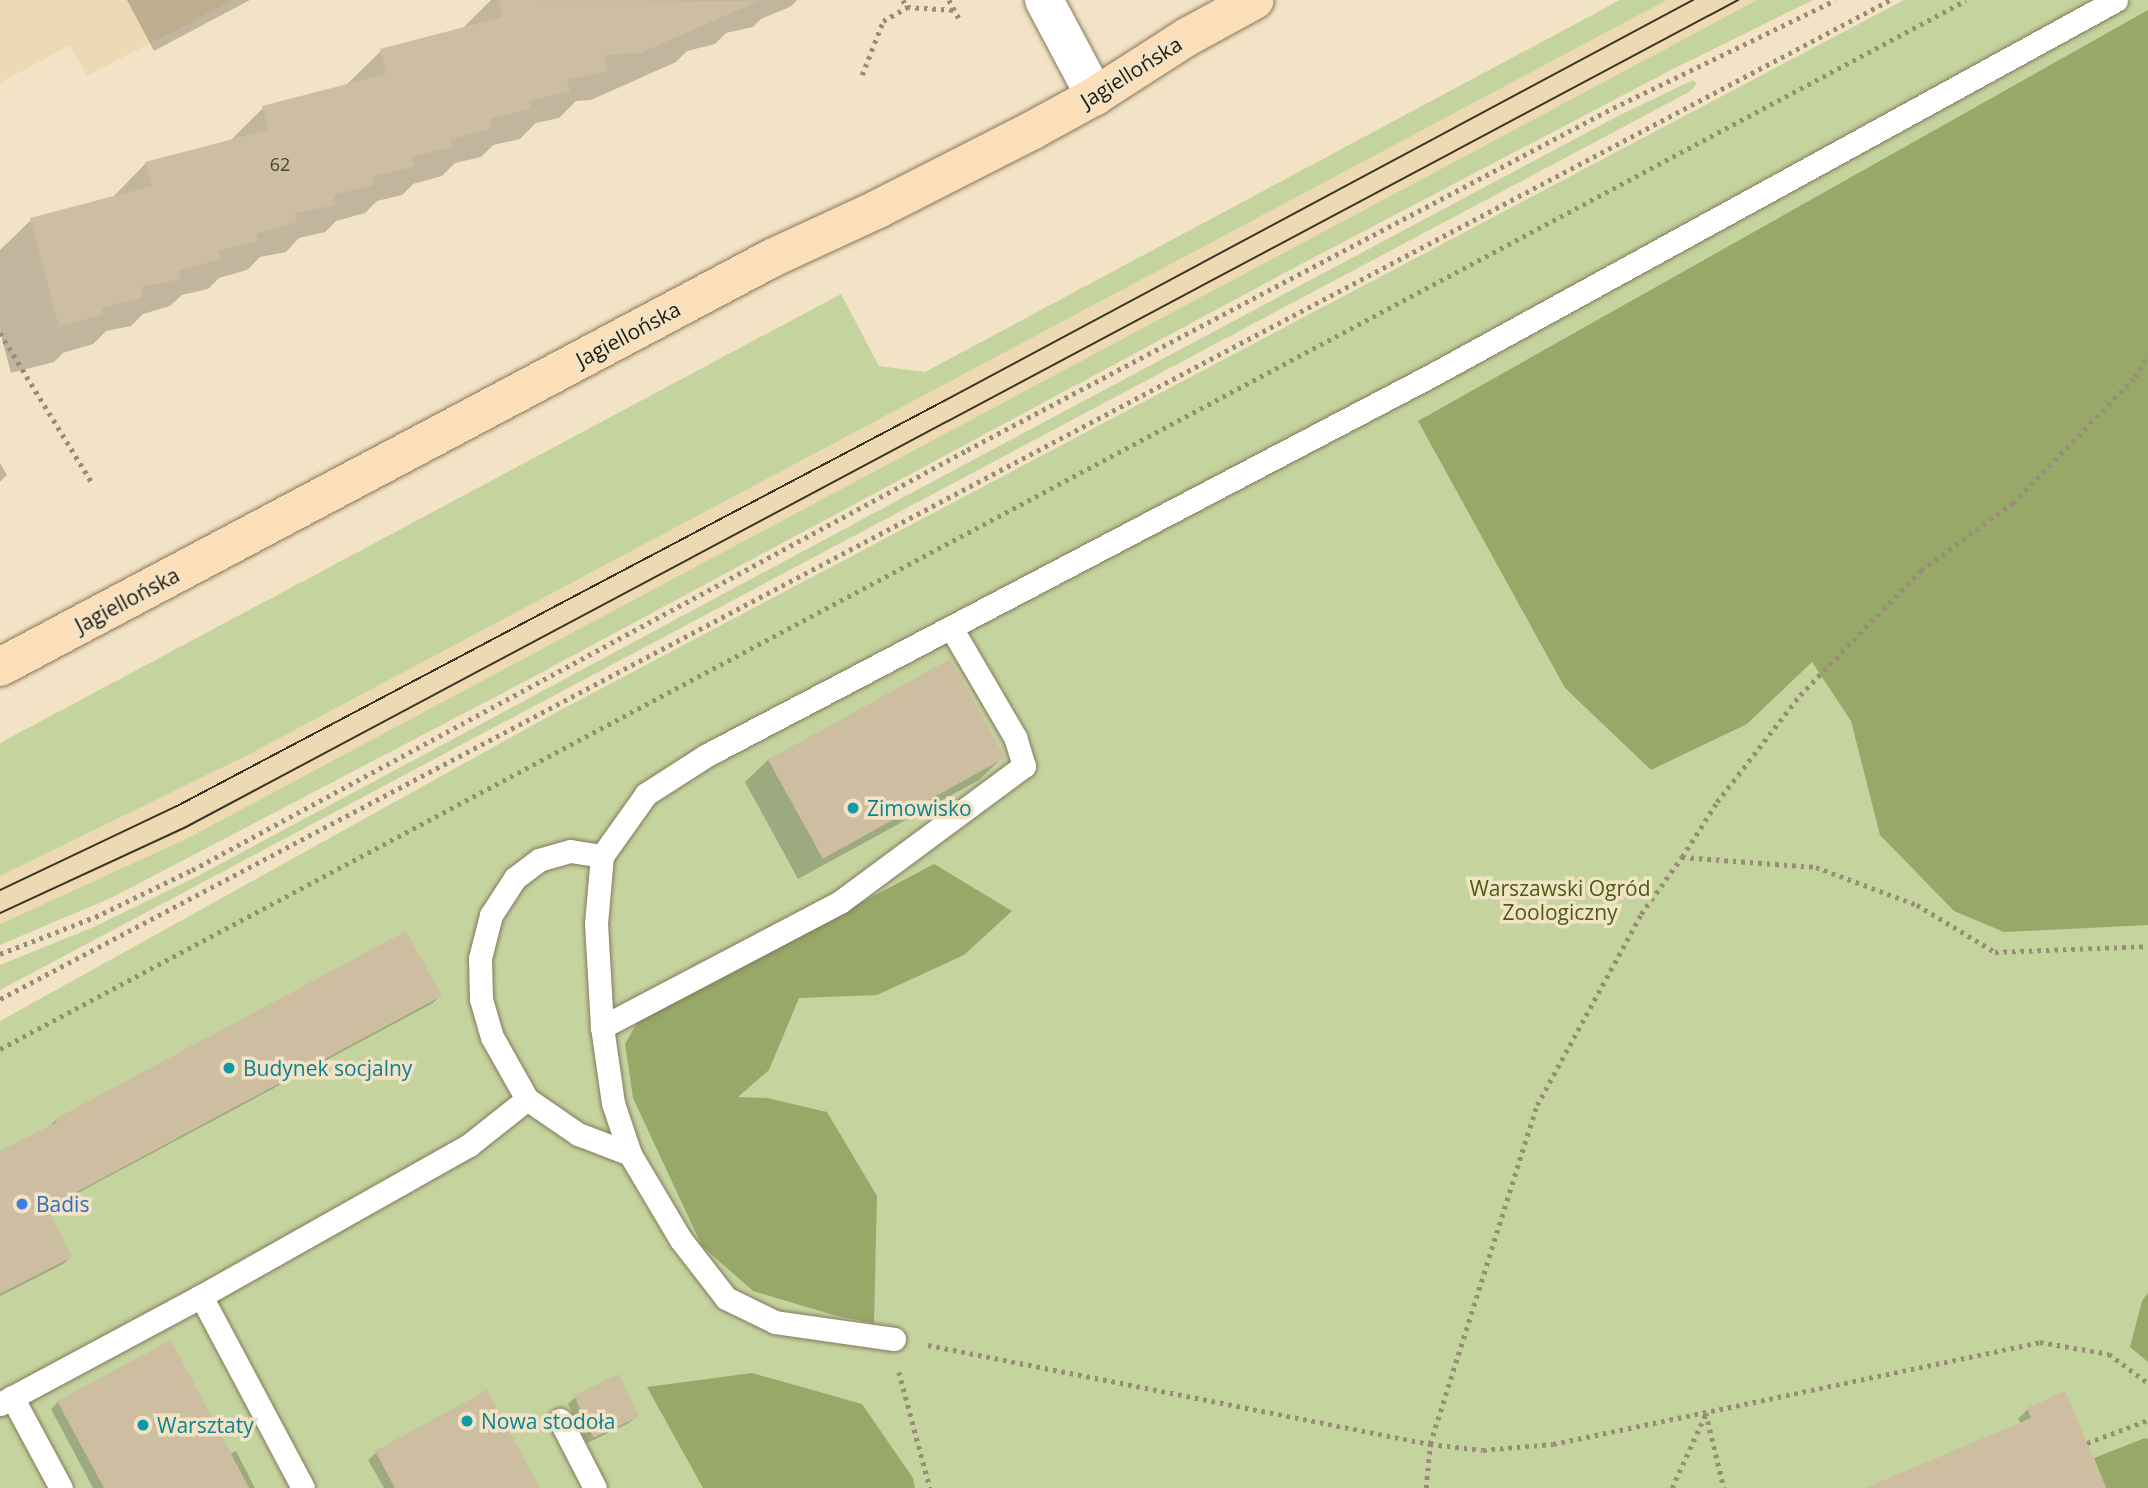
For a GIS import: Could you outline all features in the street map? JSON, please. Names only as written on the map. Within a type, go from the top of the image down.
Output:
[{"type":"street","points":[[1044,0],[1095,96]]},
{"type":"street","name":"Jagiellońska","points":[[0,667],[772,258],[878,209],[1095,96],[1187,37],[1255,0]]},
{"type":"lane","points":[[894,1339],[775,1322],[726,1298],[681,1240],[630,1154],[612,1102],[601,1027],[596,924],[602,856],[646,794],[707,755],[1433,375],[2116,0]]},
{"type":"lane","points":[[601,1027],[840,902],[1024,766],[1015,737],[952,629]]},
{"type":"lane","points":[[602,856],[570,851],[539,860],[515,878],[491,915],[480,958],[481,999],[492,1037],[527,1099],[578,1135],[630,1154]]},
{"type":"lane","points":[[61,1488],[6,1401],[201,1296],[469,1145],[527,1099]]},
{"type":"lane","points":[[201,1296],[303,1488]]},
{"type":"lane","points":[[560,1420],[595,1488]]},
{"type":"path","points":[[903,0],[907,7]]},
{"type":"path","points":[[949,0],[961,22]]},
{"type":"path","points":[[0,954],[95,917],[192,870],[1040,411],[1613,108],[1835,0]]},
{"type":"path","points":[[0,999],[1890,0]]},
{"type":"path","points":[[0,1049],[1966,0]]},
{"type":"path","points":[[862,75],[883,22],[907,7],[955,10]]},
{"type":"path","points":[[0,333],[93,484]]},
{"type":"path","points":[[1426,1488],[1430,1444],[1537,1105],[1641,914],[1717,802],[1800,695],[1921,570],[2013,503],[2135,377],[2148,354]]},
{"type":"path","points":[[1682,857],[1815,867],[1917,905],[1995,952],[2148,946]]},
{"type":"path","points":[[930,1488],[904,1399],[894,1339],[1430,1444],[1483,1451],[1553,1444],[2040,1342],[2109,1354],[2147,1379]]},
{"type":"path","points":[[1672,1488],[1706,1413]]},
{"type":"path","points":[[1706,1413],[1724,1488]]},
{"type":"path","points":[[2087,1443],[2148,1420]]},
{"type":"shaded area","points":[[0,0],[233,0],[87,76],[70,45],[0,83]]},
{"type":"shaded area","points":[[1667,0],[1757,0],[188,838],[0,924],[0,876],[248,755]]},
{"type":"green space","points":[[1620,0],[1667,0],[248,755],[0,876],[0,743],[841,294],[879,366],[925,372]]},
{"type":"green space","points":[[1757,0],[1813,0],[1671,70],[1290,270],[520,684],[113,897],[0,945],[0,924],[188,838]]},
{"type":"green space","name":"Warszawski Ogród Zoologiczny","points":[[1904,0],[2148,0],[2148,1488],[0,1488],[0,1021],[553,714]]},
{"type":"green space","points":[[2148,10],[2148,925],[2004,932],[1954,911],[1880,835],[1851,721],[1812,662],[1747,724],[1651,770],[1565,688],[1418,421]]},
{"type":"green space","points":[[1693,80],[1697,84],[1689,92],[0,990],[0,965],[96,926],[196,877],[1618,116]]},
{"type":"green space","points":[[934,864],[1012,911],[964,955],[877,995],[799,998],[769,1070],[738,1097],[767,1098],[827,1112],[877,1196],[874,1323],[837,1316],[753,1291],[702,1246],[633,1098],[625,1044],[639,1020]]},
{"type":"green space","points":[[2148,1293],[2148,1362],[2130,1347],[2142,1301]]},
{"type":"green space","points":[[752,1373],[862,1404],[913,1478],[915,1488],[703,1488],[647,1387]]},
{"type":"green space","points":[[2148,1439],[2148,1488],[2106,1488],[2094,1458]]},
{"type":"building","points":[[499,0],[759,1],[640,53],[604,55],[608,71],[567,80],[570,91],[529,101],[531,109],[489,119],[492,128],[450,140],[452,147],[412,157],[415,166],[373,177],[374,185],[333,195],[336,205],[295,213],[297,222],[256,234],[258,241],[218,251],[220,259],[178,271],[181,279],[141,287],[143,297],[102,308],[103,315],[59,326],[30,218],[152,186],[145,162],[268,130],[262,106],[386,74],[380,49],[503,17]]},
{"type":"building","name":"Zimowisko","points":[[950,659],[1005,758],[823,859],[768,760]]},
{"type":"building","name":"Budynek socjalny","points":[[406,931],[442,996],[47,1208],[72,1257],[0,1294],[0,1151]]},
{"type":"building","name":"Warsztaty","points":[[171,1340],[249,1488],[104,1488],[57,1401]]},
{"type":"building","points":[[619,1374],[639,1417],[594,1438],[574,1395]]},
{"type":"building","name":"Nowa stodoła","points":[[487,1390],[540,1488],[395,1488],[375,1451]]},
{"type":"building","points":[[2065,1391],[2106,1488],[1865,1488],[2031,1418],[2027,1408]]},
{"type":"tram line","points":[[0,890],[177,806],[942,402],[1693,0]]},
{"type":"tram line","points":[[0,913],[186,827],[1738,0]]},
{"type":"place","name":"Zimowisko","points":[[853,808]]},
{"type":"place","name":"Budynek socjalny","points":[[229,1068]]},
{"type":"place","name":"Badis","points":[[22,1204]]},
{"type":"place","name":"Nowa stodoła","points":[[467,1421]]},
{"type":"place","name":"Warsztaty","points":[[143,1425]]}]
